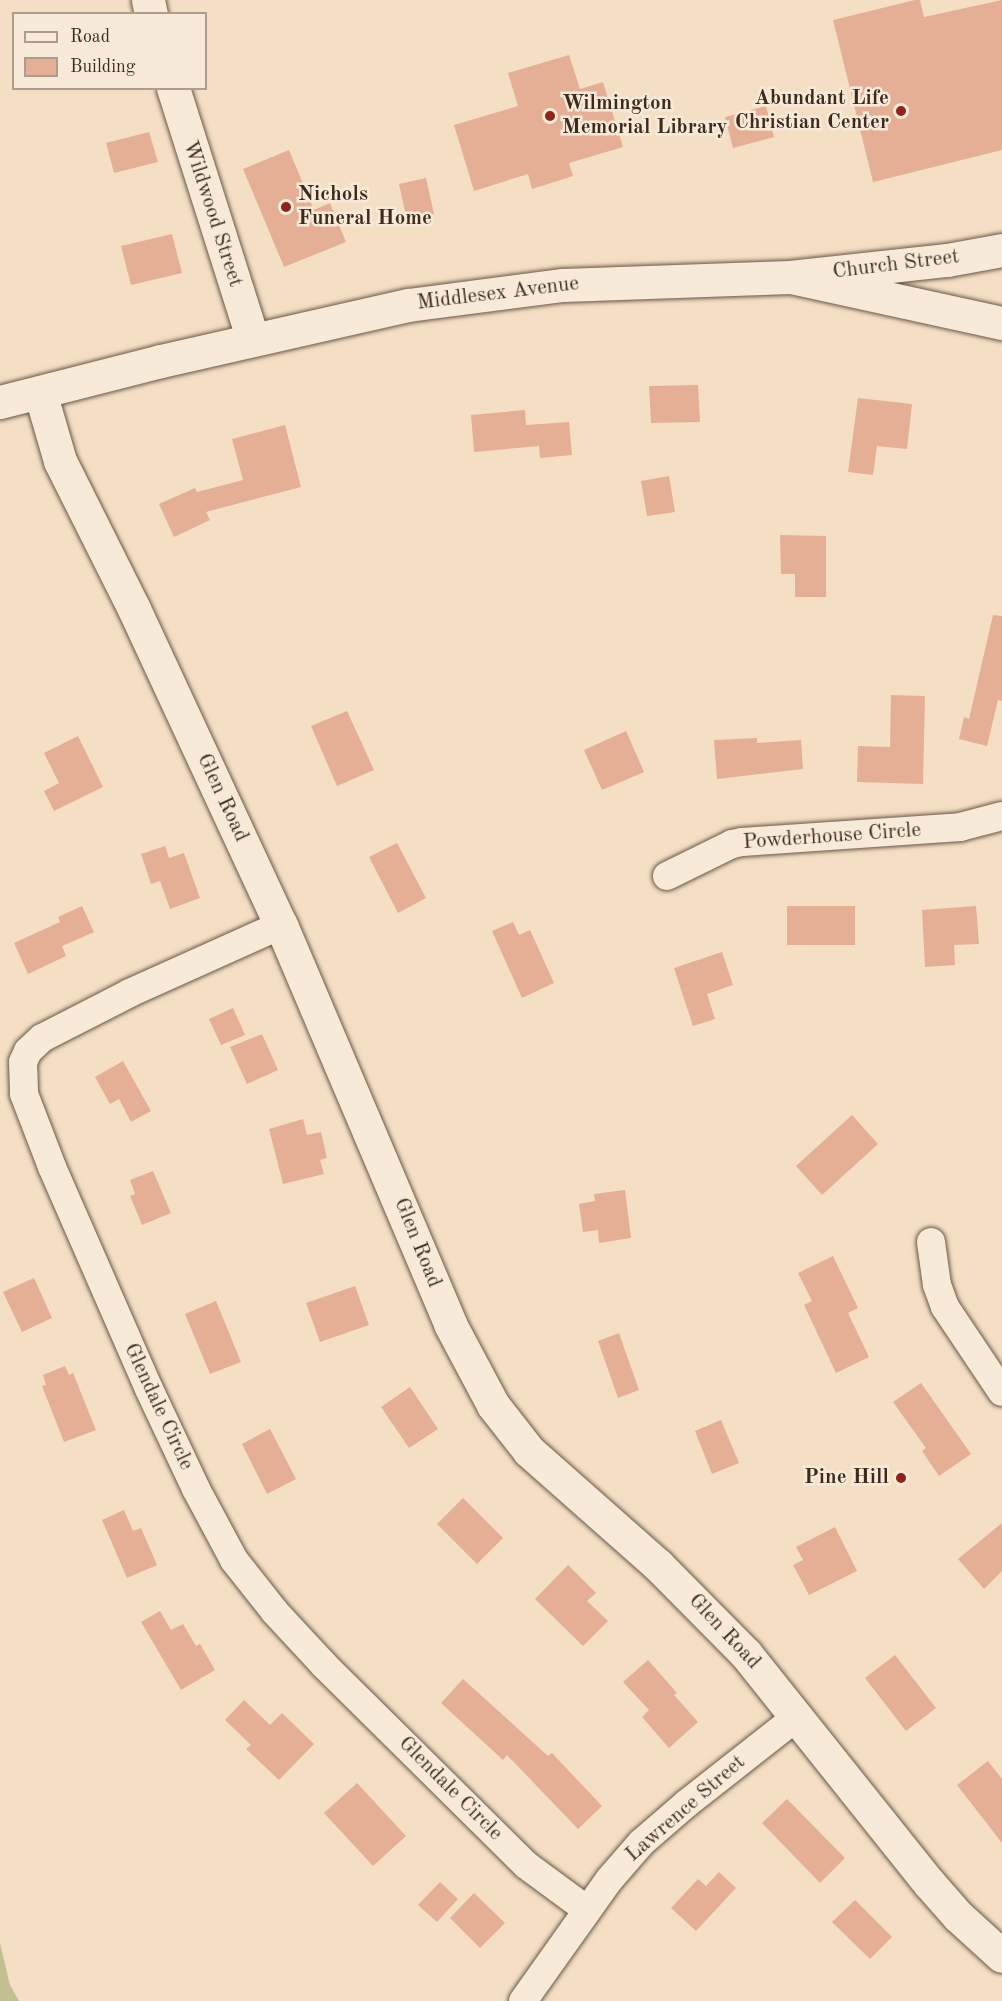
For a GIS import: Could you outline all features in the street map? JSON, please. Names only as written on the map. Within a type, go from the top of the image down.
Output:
[{"type":"street","name":"Wildwood Street","points":[[174,90],[253,340]]},
{"type":"street","name":"Church Street","points":[[790,277],[927,262],[1002,250]]},
{"type":"street","name":"Middlesex Avenue","points":[[0,402],[253,340],[408,305],[563,285],[790,277],[1002,323]]},
{"type":"street","name":"Glen Road","points":[[40,392],[60,461],[134,609],[281,925],[366,1120],[450,1324],[492,1405],[529,1450],[658,1565],[707,1613],[798,1716],[929,1883],[974,1932],[1002,1956]]},
{"type":"street","name":"Powderhouse Circle","points":[[667,876],[732,844],[742,842],[960,827],[1002,816]]},
{"type":"street","name":"Glendale Circle","points":[[281,925],[130,993],[42,1038],[28,1052],[23,1062],[24,1094],[52,1167],[148,1389],[196,1489],[234,1560],[275,1612],[332,1673],[526,1865],[587,1910]]},
{"type":"street","points":[[931,1242],[937,1285],[945,1307],[1002,1392]]},
{"type":"street","name":"Lawrence Street","points":[[523,2001],[587,1910],[641,1843],[686,1804],[798,1716]]},
{"type":"shaded area","points":[[0,1943],[10,1985],[19,2001],[0,2001]]},
{"type":"building","name":"Abundant Life Christian Center","points":[[920,0],[924,17],[1002,0],[1002,150],[873,182],[833,20]]},
{"type":"building","name":"Wilmington Memorial Library","points":[[569,55],[580,89],[603,82],[623,147],[569,163],[573,176],[532,189],[528,174],[474,191],[454,125],[518,106],[508,73]]},
{"type":"building","points":[[766,106],[774,137],[733,148],[725,117]]},
{"type":"building","points":[[149,132],[158,162],[114,173],[106,143]]},
{"type":"building","name":"Nichols Funeral Home","points":[[289,150],[314,210],[330,203],[346,242],[284,267],[243,169]]},
{"type":"building","points":[[426,178],[434,214],[407,220],[399,184]]},
{"type":"building","points":[[172,234],[182,273],[131,285],[121,246]]},
{"type":"building","points":[[698,385],[700,422],[651,423],[649,386]]},
{"type":"building","points":[[858,398],[912,404],[907,449],[877,446],[873,475],[848,472]]},
{"type":"building","points":[[525,410],[526,425],[569,422],[572,455],[540,458],[539,446],[474,452],[471,415]]},
{"type":"building","points":[[285,425],[301,487],[206,512],[210,520],[174,537],[159,504],[195,488],[197,492],[243,480],[232,439]]},
{"type":"building","points":[[669,476],[675,512],[647,516],[641,481]]},
{"type":"building","points":[[780,535],[826,536],[826,597],[795,597],[795,574],[781,574]]},
{"type":"building","points":[[993,615],[1002,616],[1002,701],[998,700],[987,746],[959,739],[964,717],[969,719]]},
{"type":"building","points":[[891,695],[925,696],[923,784],[857,782],[858,746],[890,747]]},
{"type":"building","points":[[347,711],[374,770],[337,786],[311,726]]},
{"type":"building","points":[[626,731],[644,772],[602,790],[584,750]]},
{"type":"building","points":[[78,736],[103,787],[54,811],[44,791],[59,783],[44,753]]},
{"type":"building","points":[[757,738],[757,743],[801,740],[803,769],[717,779],[714,740]]},
{"type":"building","points":[[397,843],[426,898],[398,913],[369,857]]},
{"type":"building","points":[[165,846],[169,858],[184,853],[200,898],[170,909],[160,881],[151,884],[141,854]]},
{"type":"building","points":[[82,906],[94,932],[62,946],[66,956],[28,974],[14,943],[60,922],[58,917]]},
{"type":"building","points":[[787,906],[855,906],[855,945],[787,945]]},
{"type":"building","points":[[976,906],[979,944],[954,945],[955,965],[925,967],[922,910]]},
{"type":"building","points":[[513,922],[519,935],[530,930],[554,983],[522,998],[492,931]]},
{"type":"building","points":[[722,952],[733,985],[707,994],[715,1019],[693,1026],[674,968]]},
{"type":"building","points":[[233,1008],[245,1035],[221,1045],[209,1019]]},
{"type":"building","points":[[262,1034],[278,1070],[247,1084],[230,1047]]},
{"type":"building","points":[[123,1061],[151,1111],[131,1122],[119,1099],[110,1104],[95,1077]]},
{"type":"building","points":[[852,1115],[878,1144],[822,1195],[796,1166]]},
{"type":"building","points":[[303,1119],[307,1135],[321,1132],[327,1158],[320,1160],[324,1174],[283,1184],[269,1129]]},
{"type":"building","points":[[153,1171],[171,1213],[142,1225],[130,1196],[135,1194],[130,1180]]},
{"type":"building","points":[[625,1190],[631,1238],[599,1243],[598,1230],[583,1232],[579,1204],[595,1201],[594,1194]]},
{"type":"building","points":[[833,1256],[858,1308],[848,1313],[869,1357],[836,1373],[804,1305],[812,1301],[798,1273]]},
{"type":"building","points":[[34,1278],[52,1318],[22,1332],[3,1292]]},
{"type":"building","points":[[355,1286],[369,1325],[320,1342],[306,1303]]},
{"type":"building","points":[[216,1301],[241,1362],[210,1374],[185,1314]]},
{"type":"building","points":[[619,1333],[639,1390],[618,1398],[598,1341]]},
{"type":"building","points":[[65,1366],[69,1375],[73,1373],[96,1430],[64,1442],[42,1386],[46,1385],[43,1375]]},
{"type":"building","points":[[921,1383],[971,1454],[939,1476],[922,1451],[926,1448],[893,1402]]},
{"type":"building","points":[[410,1387],[438,1429],[409,1448],[381,1407]]},
{"type":"building","points":[[721,1420],[739,1463],[712,1474],[695,1431]]},
{"type":"building","points":[[270,1429],[296,1479],[267,1494],[242,1444]]},
{"type":"building","points":[[463,1498],[503,1538],[477,1564],[437,1524]]},
{"type":"building","points":[[124,1510],[133,1531],[141,1528],[157,1565],[127,1578],[102,1520]]},
{"type":"building","points":[[1002,1523],[1002,1571],[984,1589],[958,1559]]},
{"type":"building","points":[[835,1527],[857,1571],[809,1595],[793,1565],[803,1560],[796,1547]]},
{"type":"building","points":[[568,1565],[596,1593],[587,1601],[608,1621],[583,1646],[535,1599]]},
{"type":"building","points":[[160,1611],[171,1630],[183,1624],[196,1646],[200,1644],[215,1670],[181,1690],[141,1622]]},
{"type":"building","points":[[895,1655],[936,1708],[906,1731],[865,1678]]},
{"type":"building","points":[[648,1660],[677,1693],[674,1695],[698,1722],[669,1748],[642,1717],[649,1710],[623,1682]]},
{"type":"building","points":[[463,1679],[548,1756],[552,1753],[602,1806],[578,1829],[507,1755],[503,1760],[441,1703]]},
{"type":"building","points":[[244,1700],[270,1725],[282,1713],[314,1744],[279,1780],[246,1749],[251,1745],[225,1720]]},
{"type":"building","points":[[988,1761],[1002,1779],[1002,1843],[957,1785]]},
{"type":"building","points":[[357,1783],[406,1836],[373,1866],[324,1813]]},
{"type":"building","points":[[787,1799],[845,1858],[820,1883],[762,1823]]},
{"type":"building","points":[[719,1872],[736,1888],[696,1931],[671,1908],[698,1879],[706,1886]]},
{"type":"building","points":[[440,1882],[458,1899],[437,1922],[418,1905]]},
{"type":"building","points":[[474,1893],[505,1923],[480,1948],[450,1918]]},
{"type":"building","points":[[855,1900],[892,1937],[870,1959],[832,1922]]},
{"type":"place","name":"Abundant Life Christian Center","points":[[901,111]]},
{"type":"place","name":"Wilmington Memorial Library","points":[[550,116]]},
{"type":"place","name":"Nichols Funeral Home","points":[[286,207]]},
{"type":"place","name":"Pine Hill","points":[[901,1478]]}]
